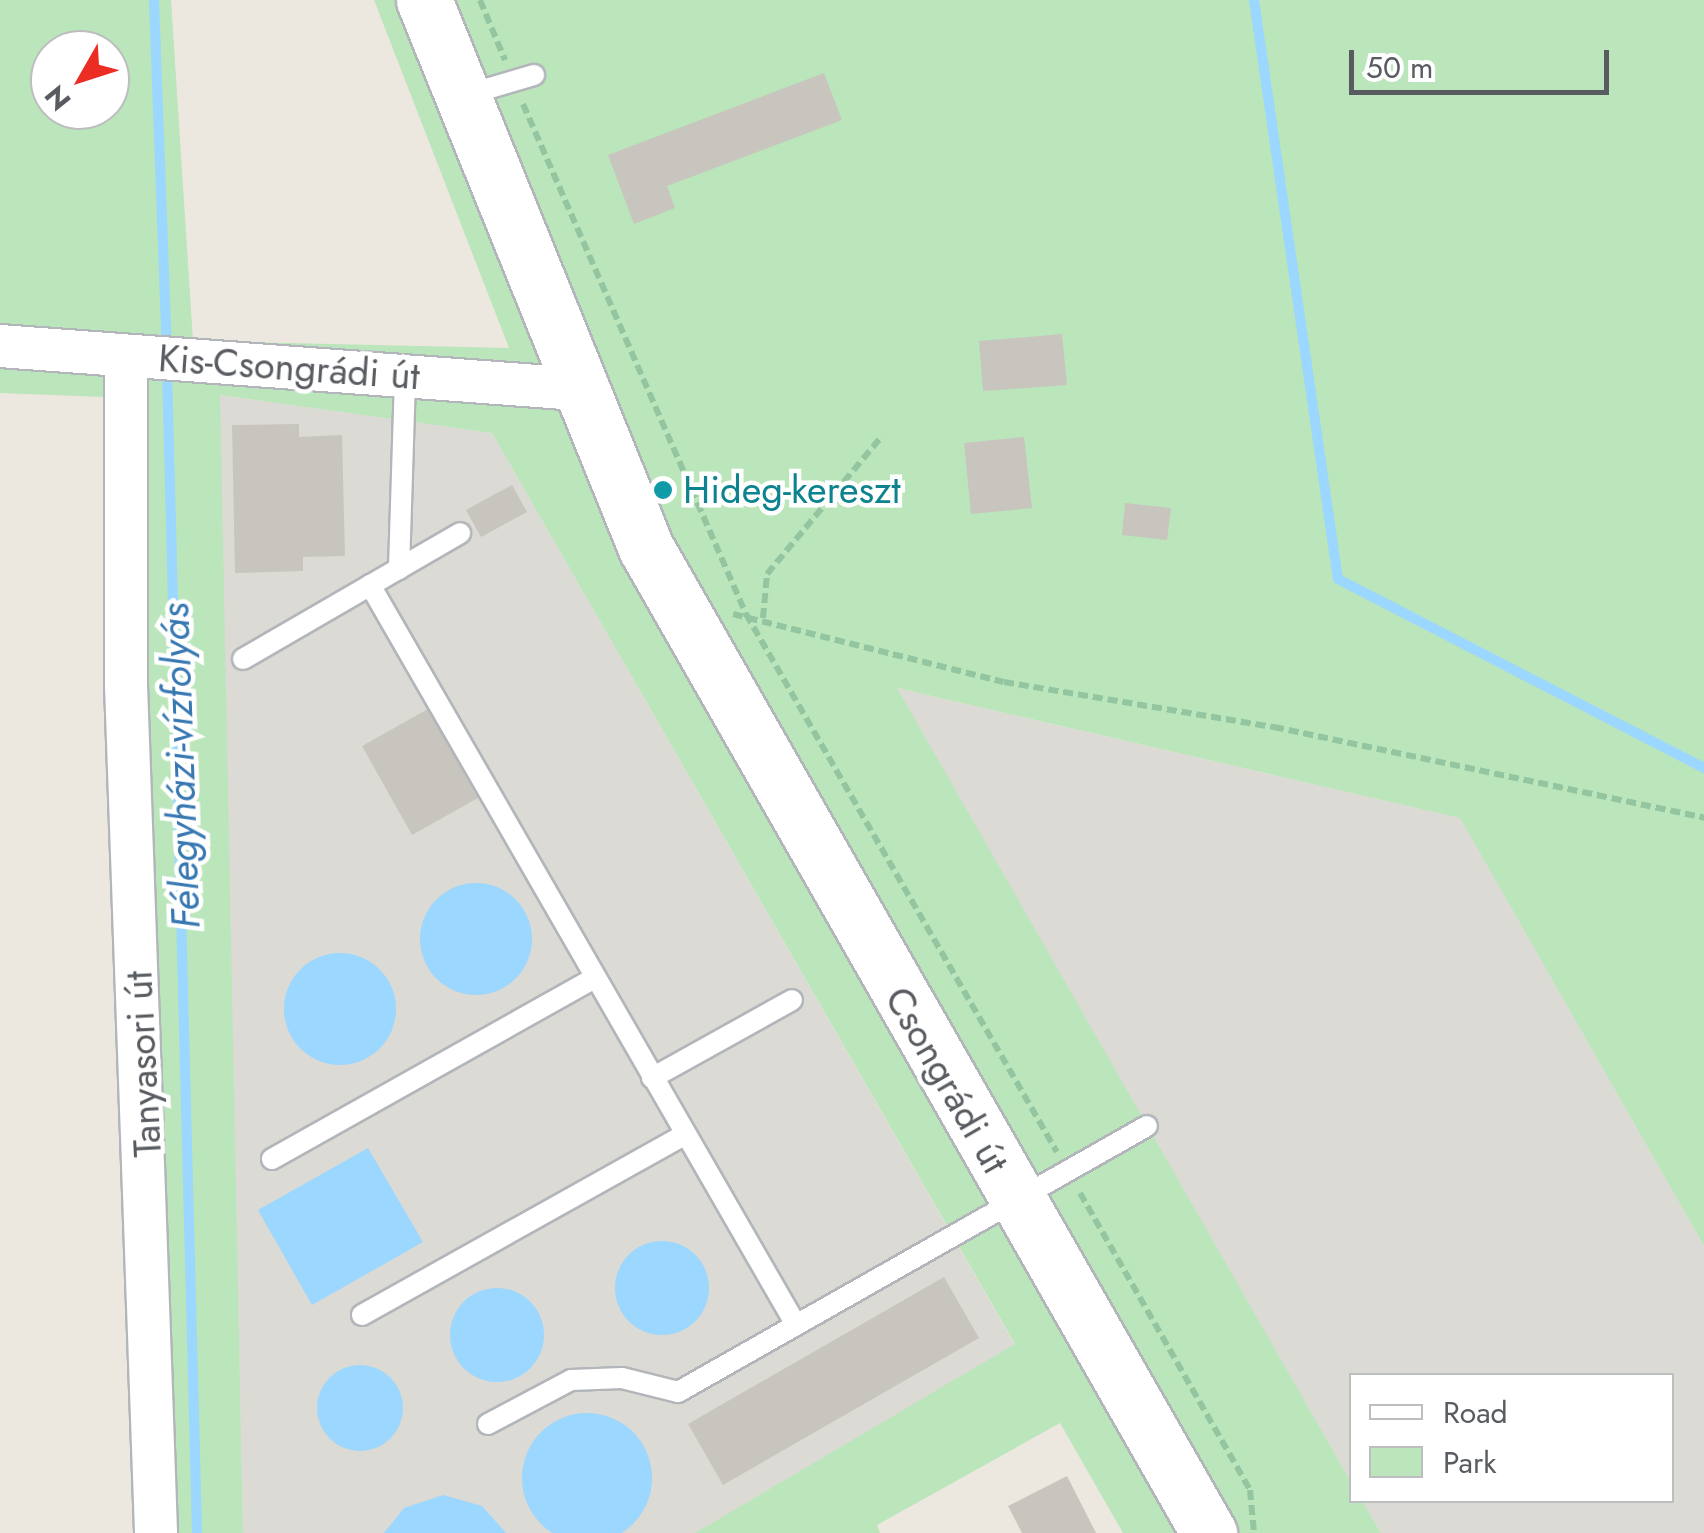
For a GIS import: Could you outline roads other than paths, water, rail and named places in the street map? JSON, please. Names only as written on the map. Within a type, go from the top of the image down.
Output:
[{"type":"main road","name":"Csongrádi út","points":[[424,0],[504,84],[577,389],[687,625],[1209,1533]]},
{"type":"street","name":"Kis-Csongrádi út","points":[[0,346],[577,389]]},
{"type":"street","name":"Tanyasori út","points":[[153,356],[126,685],[156,1533]]},
{"type":"lane","points":[[400,568],[405,375]]},
{"type":"lane","points":[[242,659],[460,533]]},
{"type":"lane","points":[[370,585],[796,1325]]},
{"type":"lane","points":[[272,1159],[595,978]]},
{"type":"lane","points":[[652,1078],[792,1000]]},
{"type":"lane","points":[[488,1424],[570,1380],[622,1378],[678,1392],[1147,1126]]},
{"type":"lane","points":[[362,1315],[684,1134]]},
{"type":"water","points":[[476,883],[497,888],[515,900],[527,918],[532,939],[527,960],[515,978],[497,990],[476,995],[455,990],[437,978],[425,960],[420,939],[425,918],[437,900],[455,888]]},
{"type":"water","points":[[340,953],[361,958],[379,970],[391,988],[396,1009],[391,1030],[379,1048],[361,1060],[340,1065],[319,1060],[301,1048],[289,1030],[284,1009],[289,988],[301,970],[319,958]]},
{"type":"water","points":[[368,1148],[423,1242],[312,1305],[258,1210]]},
{"type":"water","points":[[662,1241],[680,1245],[695,1255],[705,1270],[709,1288],[705,1306],[695,1321],[680,1331],[662,1335],[644,1331],[629,1321],[619,1306],[615,1288],[619,1270],[629,1255],[644,1245]]},
{"type":"water","points":[[497,1288],[515,1292],[530,1302],[540,1317],[544,1335],[540,1353],[530,1368],[515,1378],[497,1382],[479,1378],[464,1368],[454,1353],[450,1335],[454,1317],[464,1302],[479,1292]]},
{"type":"water","points":[[352,1365],[368,1365],[391,1377],[400,1391],[400,1425],[391,1439],[368,1451],[352,1451],[336,1444],[324,1432],[317,1416],[317,1400],[324,1384],[336,1372]]},
{"type":"water","points":[[574,1414],[600,1414],[623,1424],[641,1442],[651,1465],[647,1503],[633,1524],[619,1534],[555,1534],[533,1514],[523,1491],[523,1465],[533,1442],[551,1424]]},
{"type":"water","points":[[443,1495],[482,1506],[506,1533],[384,1533],[404,1508]]},
{"type":"waterway","name":"Félegyházi-vízfolyás","points":[[154,0],[167,349]]},
{"type":"waterway","points":[[1254,0],[1338,579],[1704,768]]},
{"type":"waterway","name":"Félegyházi-vízfolyás","points":[[167,371],[197,1533]]},
{"type":"place","name":"Hideg-kereszt","points":[[663,490]]}]
